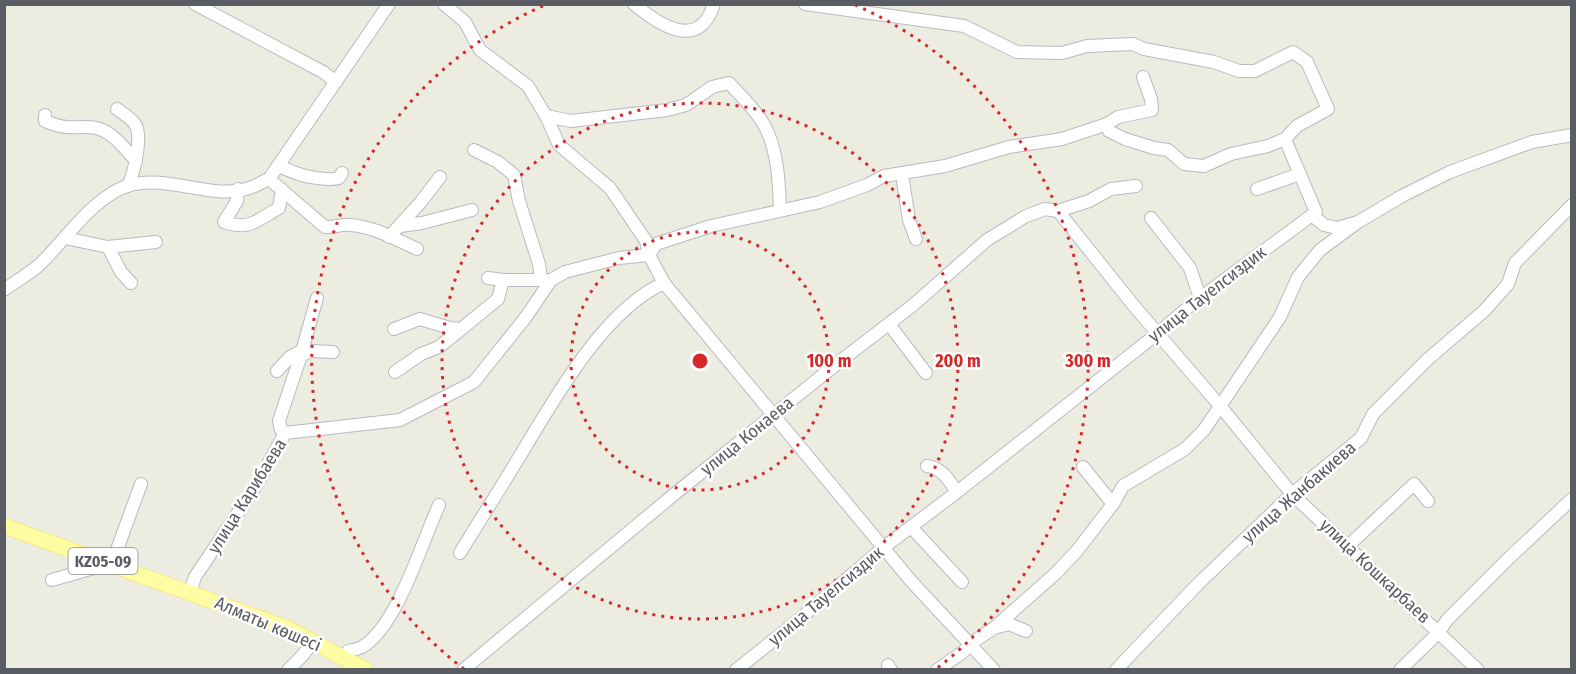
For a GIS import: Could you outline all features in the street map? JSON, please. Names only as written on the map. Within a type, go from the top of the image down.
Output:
[{"type":"main road","name":"KZ05-09","points":[[4,526],[195,594]]},
{"type":"main road","name":"Алматы көшесі","points":[[195,594],[287,628],[366,669]]},
{"type":"street","points":[[195,4],[323,72],[336,82]]},
{"type":"street","points":[[4,290],[37,266],[102,200],[129,186],[148,182],[203,189],[238,189],[251,188],[269,178],[389,4]]},
{"type":"street","points":[[444,4],[465,22],[480,50],[528,86],[560,145],[610,188],[646,241],[649,255],[664,283],[882,548],[994,669]]},
{"type":"street","points":[[634,4],[667,28],[681,32],[694,29],[706,22],[714,4]]},
{"type":"street","points":[[804,4],[964,26],[1017,52],[1062,53],[1087,46],[1133,45],[1144,50],[1214,62],[1239,71],[1255,71],[1293,52],[1307,62],[1328,109],[1297,126],[1285,139],[1268,146],[1231,154],[1204,166],[1184,164],[1168,150],[1125,139],[1109,131],[1107,124]]},
{"type":"street","points":[[649,255],[656,244],[711,226],[820,202],[867,185],[884,176],[945,166],[1009,147],[1062,139],[1107,124],[1118,117],[1152,110],[1151,99],[1143,77]]},
{"type":"street","points":[[546,116],[571,122],[667,110],[686,105],[712,87],[729,83],[751,106],[763,123],[777,162],[780,210]]},
{"type":"street","points":[[117,109],[135,123],[138,131],[134,174],[129,186]]},
{"type":"street","points":[[45,115],[45,121],[54,124],[67,127],[94,127],[103,130],[116,140],[135,161]]},
{"type":"street","points":[[1324,247],[1358,222],[1402,196],[1450,172],[1532,142],[1572,135]]},
{"type":"street","points":[[1285,139],[1316,212],[1313,216],[1324,225],[1337,228],[1358,222]]},
{"type":"street","points":[[474,150],[498,162],[514,175],[519,201],[546,280]]},
{"type":"street","points":[[277,167],[284,167],[308,177],[334,180],[342,173]]},
{"type":"street","points":[[902,174],[907,212],[916,239]]},
{"type":"street","points":[[1257,189],[1299,174]]},
{"type":"street","points":[[390,237],[440,177]]},
{"type":"street","points":[[269,178],[325,227],[335,228],[346,224],[378,231],[417,249]]},
{"type":"street","name":"улица Конаева","points":[[463,669],[677,492],[912,306],[987,240],[1026,216],[1045,208],[1058,211],[1089,201],[1111,189],[1136,186]]},
{"type":"street","points":[[238,189],[237,201],[224,222],[235,226],[251,226],[279,208],[282,190]]},
{"type":"street","name":"улица Жанбакиева","points":[[1116,669],[1198,584],[1292,494],[1361,438],[1373,414],[1428,359],[1484,311],[1508,284],[1515,263],[1572,205]]},
{"type":"street","points":[[400,226],[422,223],[472,210]]},
{"type":"street","points":[[1058,211],[1158,333]]},
{"type":"street","name":"улица Тауелсиздик","points":[[736,669],[795,623],[882,548],[957,492],[1200,298],[1313,216]]},
{"type":"street","points":[[1152,218],[1190,268],[1200,298]]},
{"type":"street","points":[[937,669],[994,628],[1055,574],[1076,552],[1113,504],[1123,486],[1185,449],[1204,430],[1280,317],[1298,277],[1324,247],[1329,238],[1324,225]]},
{"type":"street","points":[[65,238],[108,247],[156,242]]},
{"type":"street","points":[[108,247],[121,272],[131,283]]},
{"type":"street","points":[[488,278],[546,280],[565,272],[619,258],[649,255]]},
{"type":"street","points":[[395,372],[421,354],[439,347],[498,299],[503,280]]},
{"type":"street","name":"улица Карибаева","points":[[195,594],[195,577],[257,484],[285,433],[400,420],[474,382],[526,317],[546,280]]},
{"type":"street","points":[[460,553],[584,355],[615,320],[651,289],[664,283]]},
{"type":"street","points":[[285,433],[281,430],[279,421],[302,353],[317,298]]},
{"type":"street","points":[[394,329],[420,319],[461,330]]},
{"type":"street","points":[[889,324],[926,373]]},
{"type":"street","name":"улица Кошкарбаев","points":[[1158,333],[1292,494],[1478,669]]},
{"type":"street","points":[[277,371],[290,357],[312,351],[333,352]]},
{"type":"street","points":[[927,466],[936,467],[957,492]]},
{"type":"street","points":[[1083,467],[1113,504]]},
{"type":"street","points":[[52,580],[111,564],[141,484]]},
{"type":"street","points":[[1348,546],[1414,484],[1428,501]]},
{"type":"street","points":[[1400,669],[1439,632],[1503,564],[1572,499]]},
{"type":"street","points":[[344,658],[348,651],[361,647],[371,639],[386,622],[403,594],[439,506]]},
{"type":"street","points":[[911,526],[962,582]]},
{"type":"street","points":[[994,628],[1009,624],[1026,631]]},
{"type":"street","points":[[288,669],[303,655],[313,641]]}]
